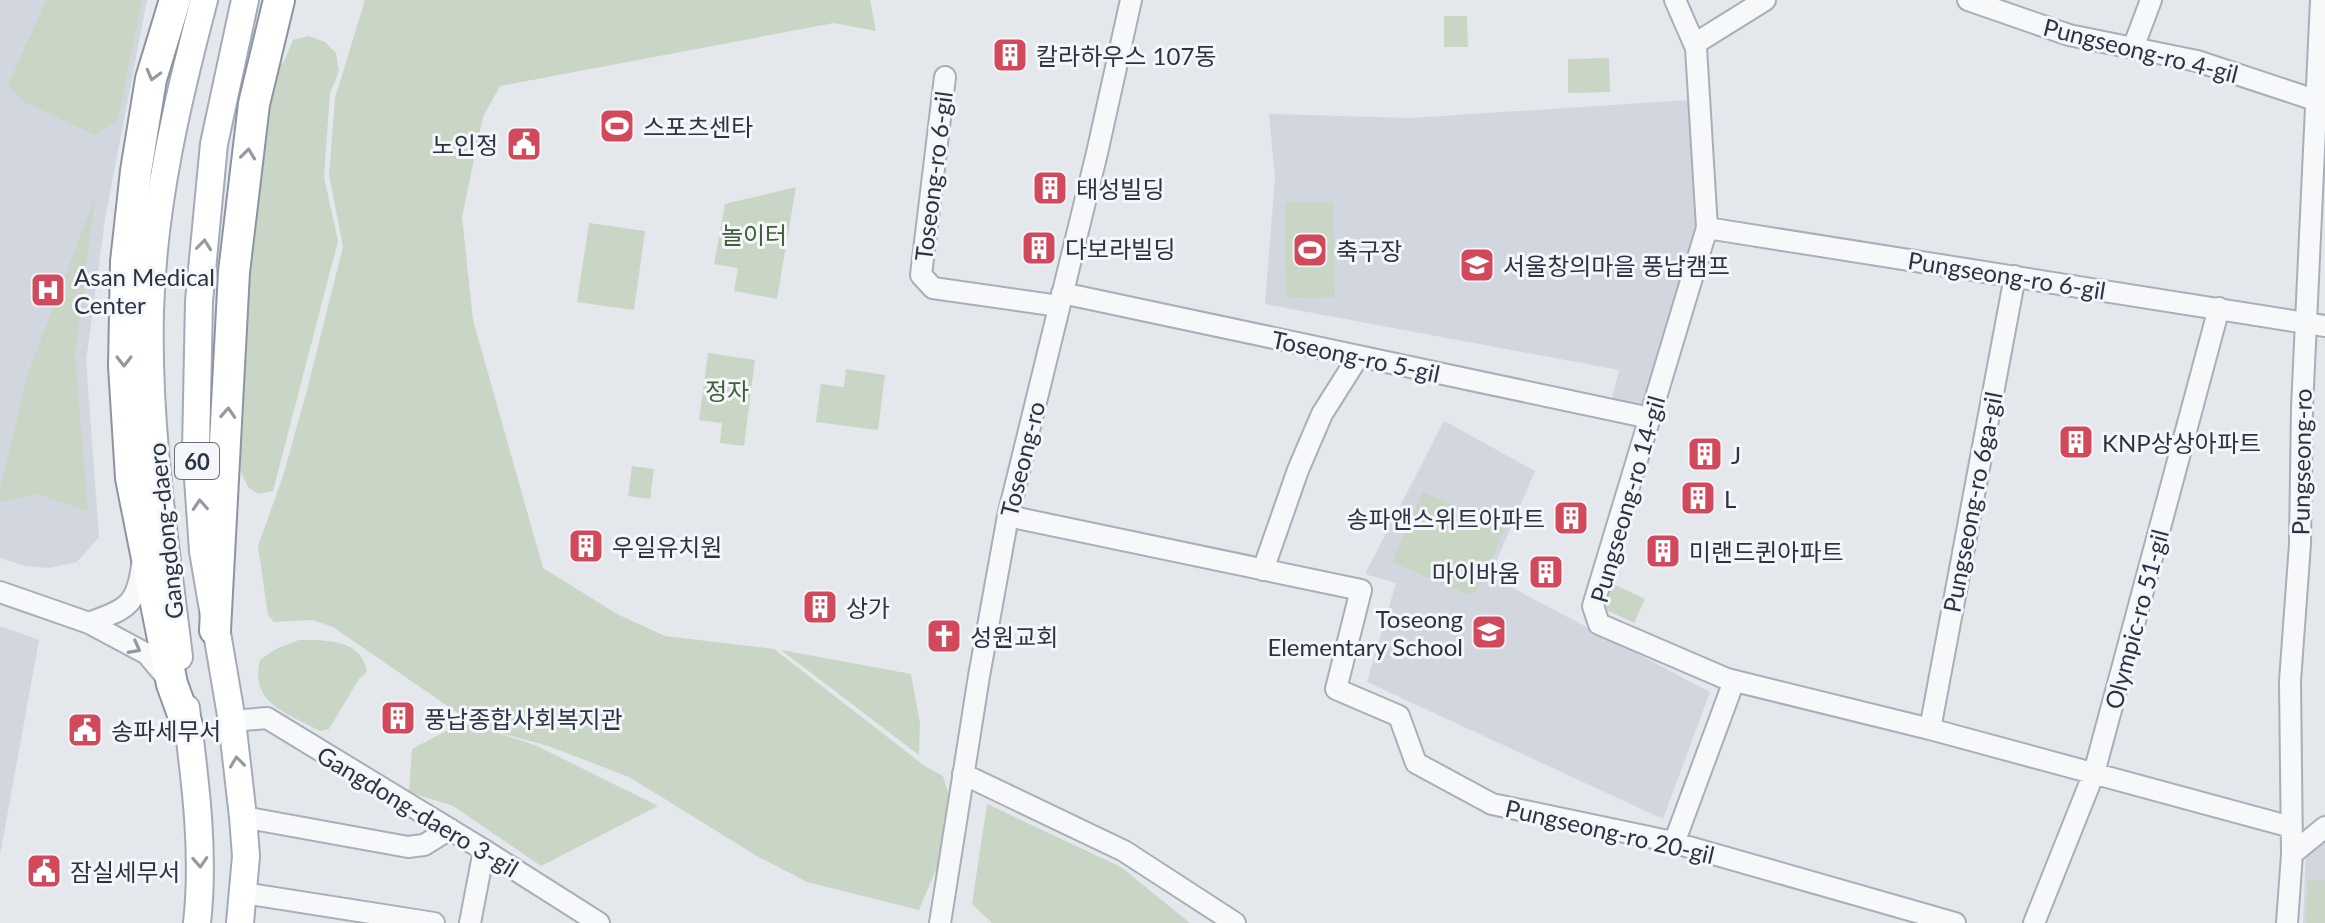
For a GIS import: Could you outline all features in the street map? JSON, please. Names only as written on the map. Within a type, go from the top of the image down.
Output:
[{"type":"highway","points":[[175,0],[151,79],[136,171],[126,262],[125,382],[131,478],[172,684],[188,728]]},
{"type":"highway","points":[[215,630],[234,272],[254,104],[279,0]]},
{"type":"main road","name":"Gangdong-daero","points":[[197,923],[201,891],[198,830],[154,459],[150,311],[158,210],[177,102],[204,0]]},
{"type":"main road","name":"Gangdong-daero","points":[[240,923],[246,856],[243,817],[232,721],[203,551],[196,450],[199,301],[214,144],[245,0]]},
{"type":"street","name":"Toseong-ro","points":[[940,923],[1008,516],[1097,153],[1131,0]]},
{"type":"street","name":"Pungseong-ro 14-gil","points":[[1675,0],[1696,43],[1707,228],[1593,606],[1599,624],[1734,681],[1930,729],[2291,827]]},
{"type":"street","points":[[1696,43],[1765,0]]},
{"type":"street","name":"Pungseong-ro 4-gil","points":[[1968,0],[2069,35],[2197,61],[2315,100]]},
{"type":"street","points":[[2133,48],[2151,0]]},
{"type":"street","name":"Pungseong-ro","points":[[2287,914],[2292,854],[2290,681],[2300,544],[2302,408],[2316,324],[2315,100],[2321,0]]},
{"type":"street","name":"Toseong-ro 6-gil","points":[[945,77],[921,275],[933,288],[1061,299]]},
{"type":"street","name":"Pungseong-ro 6-gil","points":[[1707,228],[2316,324]]},
{"type":"street","name":"Pungseong-ro 6ga-gil","points":[[1930,729],[2015,276]]},
{"type":"street","name":"Toseong-ro 5-gil","points":[[1061,299],[1650,418]]},
{"type":"street","name":"Olympic-ro 51-gil","points":[[2034,923],[2094,773],[2219,308]]},
{"type":"street","points":[[1263,570],[1298,470],[1322,414],[1358,357]]},
{"type":"street","name":"Pungseong-ro 20-gil","points":[[1008,516],[1361,590],[1336,689],[1399,716],[1416,763],[1492,804],[1674,843],[1955,923]]},
{"type":"street","points":[[89,623],[130,605],[140,589],[145,547]]},
{"type":"street","points":[[0,592],[89,623],[147,654],[172,684]]},
{"type":"street","points":[[1674,843],[1734,681]]},
{"type":"street","name":"Gangdong-daero 3-gil","points":[[232,721],[267,718],[599,923]]},
{"type":"street","points":[[963,774],[1124,851],[1235,923]]},
{"type":"street","points":[[243,817],[408,847],[424,845],[450,829]]},
{"type":"street","points":[[2292,854],[2325,827]]},
{"type":"street","points":[[470,923],[484,850]]},
{"type":"street","points":[[244,893],[434,923]]},
{"type":"street","points":[[2272,923],[2287,914]]},
{"type":"shaded area","name":"Asan Medical Center","points":[[0,0],[147,0],[105,219],[86,361],[99,537],[77,562],[49,568],[25,566],[0,558]]},
{"type":"shaded area","name":"서울창의마을 풍납캠프","points":[[1689,100],[1697,227],[1642,411],[1611,403],[1619,370],[1265,304],[1275,178],[1269,114],[1411,118]]},
{"type":"shaded area","name":"Toseong Elementary School","points":[[1444,421],[1535,471],[1490,576],[1710,692],[1663,819],[1367,682],[1396,583],[1365,574]]},
{"type":"shaded area","points":[[0,626],[39,640],[0,855]]},
{"type":"shaded area","points":[[2325,840],[2325,923],[2303,923],[2306,853]]},
{"type":"green space","points":[[46,0],[142,0],[118,120],[95,135],[24,102],[8,85]]},
{"type":"green space","points":[[365,0],[870,0],[876,31],[834,23],[500,86],[483,117],[462,217],[473,320],[543,568],[617,614],[665,636],[774,649],[926,767],[943,776],[952,805],[945,848],[919,910],[807,882],[757,856],[629,777],[548,746],[483,728],[535,745],[658,806],[541,866],[453,806],[409,792],[412,749],[461,723],[478,727],[333,627],[313,620],[274,622],[268,615],[258,546],[283,476],[343,247],[329,175],[335,98]]},
{"type":"green space","points":[[1444,16],[1467,16],[1468,47],[1444,47]]},
{"type":"green space","points":[[309,36],[325,42],[336,53],[339,71],[330,93],[324,177],[338,241],[273,491],[258,494],[248,487],[241,472],[238,269],[269,72],[284,62],[293,40]]},
{"type":"green space","points":[[1609,58],[1610,92],[1568,93],[1568,59]]},
{"type":"green space","name":"놀이터","points":[[796,187],[777,299],[734,291],[738,268],[714,264],[725,204]]},
{"type":"green space","points":[[95,198],[75,354],[88,511],[38,494],[0,502],[0,489],[28,373]]},
{"type":"green space","name":"축구장","points":[[1285,202],[1333,202],[1335,297],[1286,298]]},
{"type":"green space","points":[[589,223],[645,231],[634,310],[577,302]]},
{"type":"green space","name":"정자","points":[[708,353],[755,360],[744,446],[720,443],[722,423],[699,420]]},
{"type":"green space","points":[[846,369],[885,375],[878,430],[816,422],[821,384],[844,387]]},
{"type":"green space","points":[[632,466],[654,469],[650,499],[628,496]]},
{"type":"green space","points":[[1423,492],[1505,528],[1479,588],[1470,595],[1392,562]]},
{"type":"green space","points":[[1611,583],[1645,599],[1634,623],[1600,607]]},
{"type":"green space","points":[[299,640],[341,644],[350,647],[364,661],[367,672],[359,679],[329,729],[320,731],[284,712],[266,697],[260,687],[260,660],[276,649]]},
{"type":"green space","points":[[781,650],[911,674],[920,723],[919,755]]},
{"type":"green space","points":[[987,804],[1121,867],[1190,923],[992,923],[972,904]]},
{"type":"green space","points":[[2308,880],[2325,881],[2325,923],[2306,923]]},
{"type":"place","name":"칼라하우스 107동","points":[[1010,55]]},
{"type":"place","name":"스포츠센타","points":[[617,126]]},
{"type":"place","name":"노인정","points":[[524,144]]},
{"type":"place","name":"태성빌딩","points":[[1050,188]]},
{"type":"place","name":"다보라빌딩","points":[[1039,248]]},
{"type":"place","name":"축구장","points":[[1310,250]]},
{"type":"place","name":"서울창의마을 풍납캠프","points":[[1477,265]]},
{"type":"place","name":"Asan Medical Center","points":[[48,290]]},
{"type":"place","name":"KNP상상아파트","points":[[2076,442]]},
{"type":"place","name":"J","points":[[1705,454]]},
{"type":"place","name":"L","points":[[1698,498]]},
{"type":"place","name":"송파앤스위트아파트","points":[[1571,518]]},
{"type":"place","name":"우일유치원","points":[[586,546]]},
{"type":"place","name":"미랜드퀸아파트","points":[[1663,551]]},
{"type":"place","name":"마이바움","points":[[1546,572]]},
{"type":"place","name":"상가","points":[[820,607]]},
{"type":"place","name":"Toseong Elementary School","points":[[1489,632]]},
{"type":"place","name":"성원교회","points":[[944,636]]},
{"type":"place","name":"풍납종합사회복지관","points":[[398,718]]},
{"type":"place","name":"송파세무서","points":[[85,730]]},
{"type":"place","name":"잠실세무서","points":[[44,871]]}]
